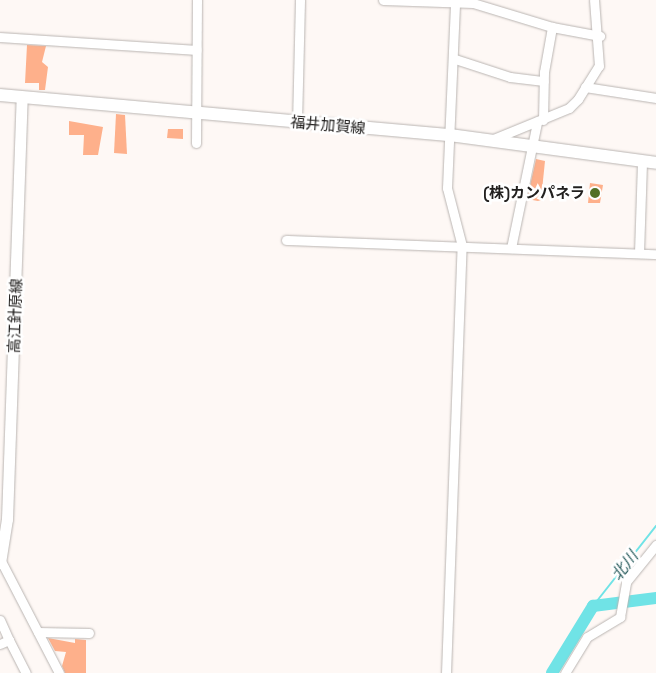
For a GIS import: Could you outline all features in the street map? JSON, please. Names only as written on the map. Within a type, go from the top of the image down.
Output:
[{"type":"main road","name":"福井加賀線","points":[[0,96],[450,135],[656,163]]},
{"type":"main road","name":"高江針原線","points":[[0,562],[7,519],[22,98]]},
{"type":"street","points":[[196,143],[198,114],[197,0]]},
{"type":"street","points":[[297,123],[300,0]]},
{"type":"street","points":[[384,0],[473,3],[552,27],[600,36]]},
{"type":"street","points":[[491,140],[569,108],[585,87],[599,66],[600,36],[594,0]]},
{"type":"street","points":[[446,673],[462,246],[447,188],[455,59],[455,3]]},
{"type":"street","points":[[511,248],[529,145],[540,121],[552,27]]},
{"type":"street","points":[[0,37],[197,50]]},
{"type":"street","points":[[455,59],[510,77],[544,81]]},
{"type":"street","points":[[585,87],[656,98]]},
{"type":"street","points":[[639,253],[642,161]]},
{"type":"street","points":[[286,240],[656,254]]},
{"type":"street","points":[[565,673],[587,637],[620,616],[626,582],[656,545]]},
{"type":"street","points":[[0,562],[59,673]]},
{"type":"street","points":[[0,620],[26,673]]},
{"type":"street","points":[[38,632],[89,633]]},
{"type":"street","points":[[0,644],[9,640]]},
{"type":"building","points":[[27,45],[46,46],[42,62],[48,67],[45,90],[39,90],[39,83],[25,83]]},
{"type":"building","points":[[116,114],[125,115],[127,154],[114,153]]},
{"type":"building","points":[[69,121],[103,127],[98,155],[83,155],[84,135],[69,135]]},
{"type":"building","points":[[168,129],[183,129],[183,139],[167,138]]},
{"type":"building","points":[[536,159],[545,161],[541,200],[538,201],[527,199]]},
{"type":"building","points":[[590,183],[603,185],[600,203],[588,203]]},
{"type":"building","points":[[48,638],[75,643],[75,639],[86,640],[86,673],[65,673],[62,666],[66,652],[55,651]]},
{"type":"waterway","name":"北川","points":[[593,606],[656,526]]},
{"type":"waterway","points":[[552,673],[593,606],[656,598]]},
{"type":"place","name":"(株)カンパネラ","points":[[595,193]]}]
